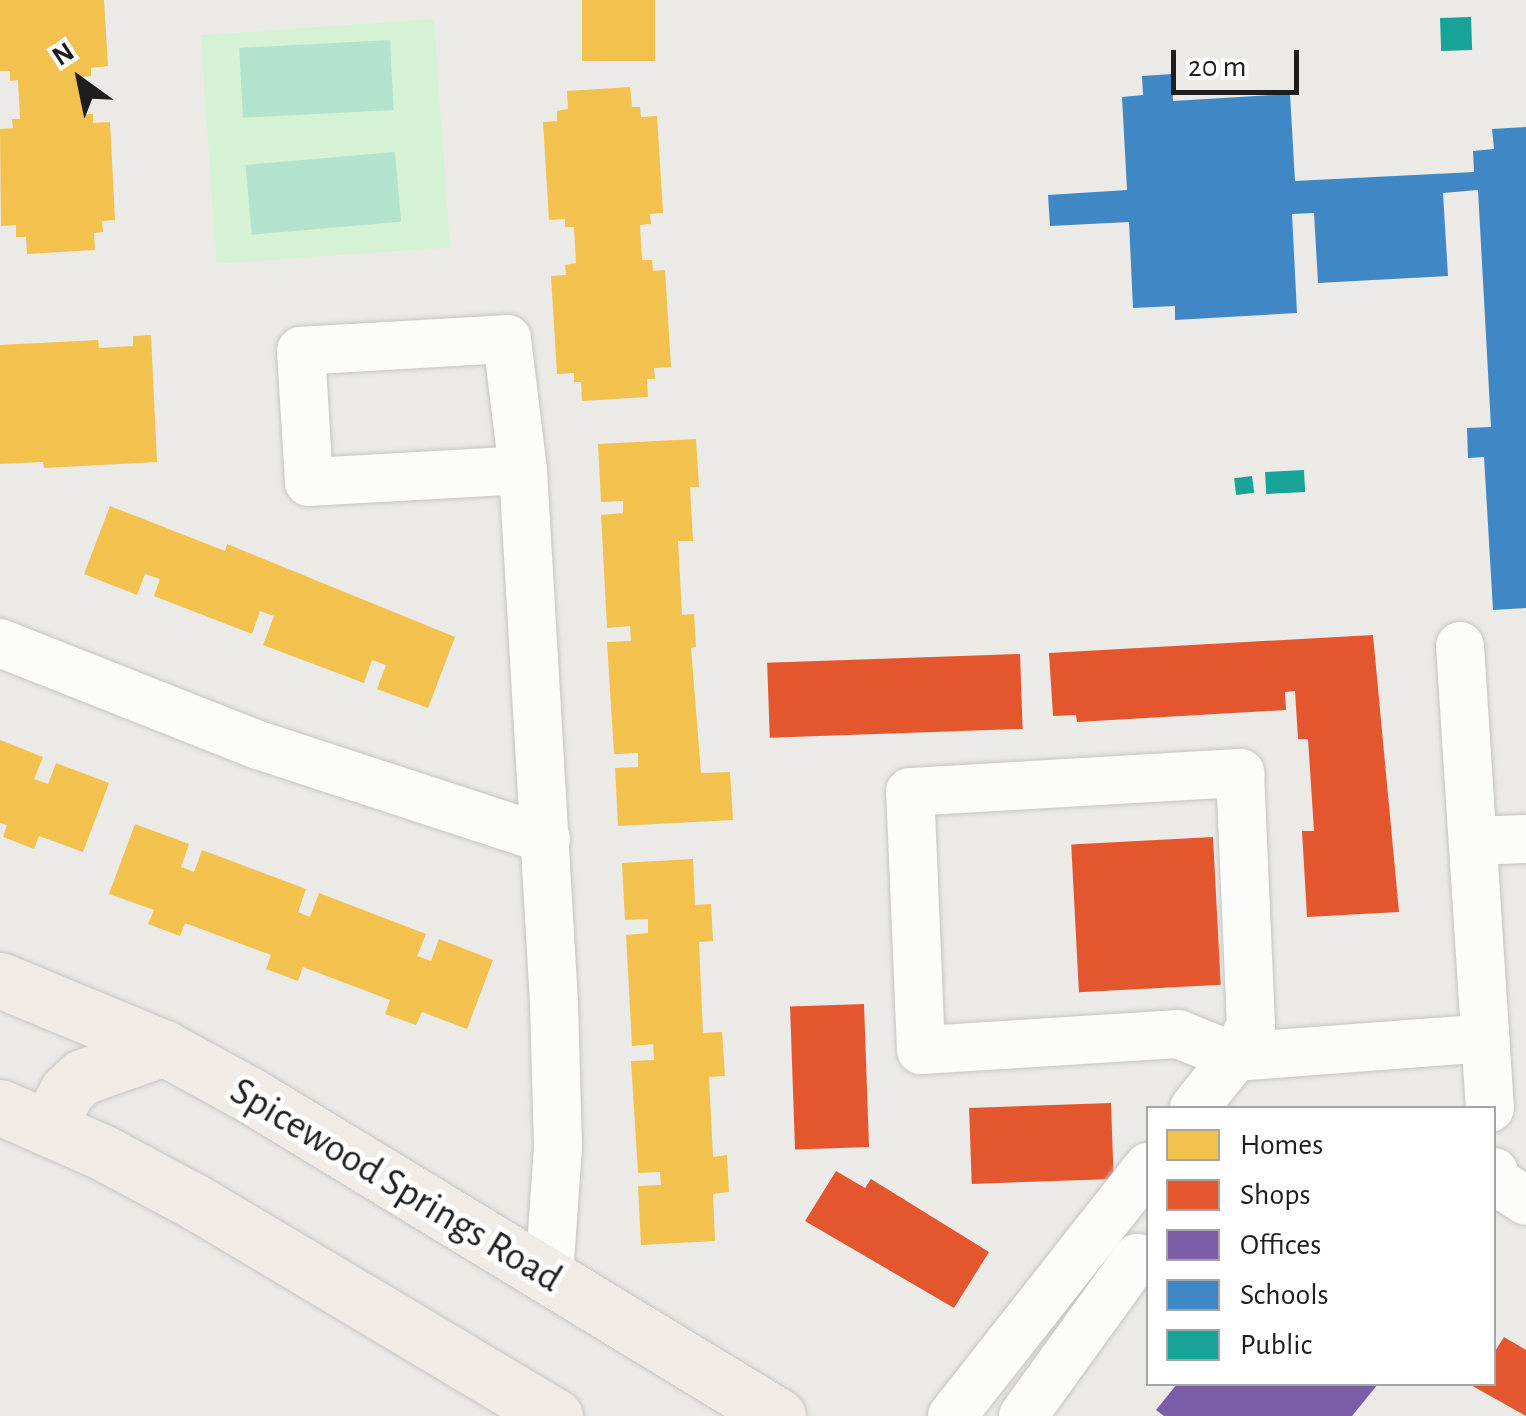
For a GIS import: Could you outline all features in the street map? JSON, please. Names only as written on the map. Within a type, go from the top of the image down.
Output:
[{"type":"main road","name":"Spicewood Springs Road","points":[[0,980],[164,1048],[250,1095],[778,1416]]},
{"type":"main road","points":[[24,1117],[67,1091],[82,1077],[164,1048]]},
{"type":"main road","points":[[24,1117],[197,1203],[555,1416]]},
{"type":"lane","points":[[523,470],[309,482],[301,350],[507,339],[523,470],[546,839],[558,1147],[549,1277]]},
{"type":"lane","points":[[0,643],[258,745],[546,839]]},
{"type":"lane","points":[[1460,646],[1490,1106]]},
{"type":"lane","points":[[1196,1106],[1235,1056],[1251,1025],[1240,772],[910,792],[922,1050],[1178,1034],[1235,1056],[1486,1038]]},
{"type":"lane","points":[[1473,841],[1526,839]]},
{"type":"lane","points":[[952,1416],[1146,1170]]},
{"type":"lane","points":[[1496,1181],[1526,1201]]},
{"type":"lane","points":[[1029,1414],[1137,1258]]},
{"type":"green space","points":[[434,19],[450,247],[217,264],[201,35]]},
{"type":"green space","points":[[390,40],[394,110],[243,118],[239,48]]},
{"type":"green space","points":[[395,152],[401,222],[252,235],[246,165]]},
{"type":"building: Homes","points":[[0,0],[104,0],[108,66],[91,68],[91,76],[83,77],[85,114],[93,114],[93,123],[110,122],[115,220],[102,221],[103,232],[94,233],[95,250],[27,254],[26,237],[16,237],[16,225],[1,226],[0,129],[13,128],[12,119],[20,119],[18,80],[10,81],[10,71],[0,71]]},
{"type":"building: Homes","points":[[582,0],[655,0],[655,61],[582,61]]},
{"type":"building: Homes","points":[[630,87],[632,107],[640,107],[641,117],[657,116],[663,213],[650,214],[651,224],[640,225],[642,260],[652,260],[653,271],[665,270],[671,367],[654,368],[655,379],[647,379],[648,397],[582,401],[581,382],[574,382],[574,373],[557,374],[551,276],[566,275],[565,265],[576,263],[574,227],[565,227],[565,219],[549,220],[543,122],[557,121],[557,111],[568,109],[567,91]]},
{"type":"building: Homes","points":[[151,335],[157,462],[44,468],[43,462],[0,464],[0,345],[98,340],[99,348],[133,346],[133,336]]},
{"type":"building: Homes","points":[[696,439],[699,487],[690,487],[693,541],[678,541],[682,615],[694,614],[696,647],[691,648],[701,773],[730,772],[733,820],[618,826],[615,768],[638,767],[638,753],[614,754],[607,642],[631,641],[630,626],[607,628],[601,515],[623,513],[623,501],[601,502],[598,444]]},
{"type":"building: Homes","points":[[110,506],[225,551],[227,544],[455,637],[428,708],[377,689],[386,665],[372,660],[364,683],[263,645],[274,616],[260,611],[252,634],[154,596],[160,579],[145,574],[137,595],[84,574]]},
{"type":"building: Homes","points":[[0,740],[43,757],[34,779],[48,784],[56,763],[109,783],[83,852],[39,836],[34,849],[3,837],[7,825],[0,823]]},
{"type":"building: Homes","points":[[135,824],[189,844],[181,867],[194,872],[202,850],[306,889],[298,912],[310,917],[319,893],[426,934],[417,956],[431,961],[439,939],[493,960],[467,1029],[422,1012],[416,1025],[385,1014],[390,1000],[303,967],[298,981],[266,969],[271,955],[185,923],[180,936],[148,924],[154,910],[109,894]]},
{"type":"building: Homes","points":[[693,859],[695,905],[711,904],[713,941],[699,942],[703,1033],[722,1032],[725,1076],[709,1077],[713,1157],[727,1155],[729,1192],[713,1194],[715,1241],[641,1245],[638,1186],[661,1185],[660,1172],[638,1173],[631,1061],[654,1060],[653,1044],[632,1046],[626,935],[648,933],[648,919],[625,920],[622,863]]},
{"type":"building: Shops","points":[[1373,635],[1399,912],[1307,917],[1302,831],[1314,831],[1308,739],[1298,739],[1295,691],[1285,692],[1286,710],[1077,722],[1076,715],[1053,716],[1049,653]]},
{"type":"building: Shops","points":[[1020,654],[1023,729],[770,738],[767,663]]},
{"type":"building: Shops","points":[[1213,837],[1221,985],[1079,992],[1071,844]]},
{"type":"building: Shops","points":[[864,1004],[869,1147],[795,1149],[790,1007]]},
{"type":"building: Shops","points":[[1111,1103],[1114,1179],[972,1184],[969,1108]]},
{"type":"building: Shops","points":[[836,1171],[865,1188],[871,1179],[989,1252],[954,1308],[805,1221]]},
{"type":"building: Shops","points":[[1504,1337],[1526,1350],[1526,1416],[1473,1386],[1496,1386],[1496,1350]]},
{"type":"building: Offices","points":[[1175,1386],[1376,1386],[1352,1416],[1164,1416],[1156,1410]]},
{"type":"building: Schools","points":[[1172,74],[1173,101],[1290,94],[1295,181],[1474,172],[1473,151],[1494,149],[1492,129],[1526,127],[1526,608],[1493,610],[1484,457],[1468,458],[1467,428],[1491,427],[1478,190],[1443,193],[1448,276],[1318,283],[1314,213],[1292,214],[1297,313],[1175,320],[1175,306],[1133,308],[1129,222],[1050,226],[1048,195],[1127,190],[1122,97],[1143,95],[1142,76]]},
{"type":"building: Public","points":[[1471,17],[1472,50],[1441,51],[1440,18]]},
{"type":"building: Public","points":[[1304,470],[1305,492],[1266,494],[1265,472]]},
{"type":"building: Public","points":[[1252,476],[1254,493],[1236,495],[1234,478]]}]
